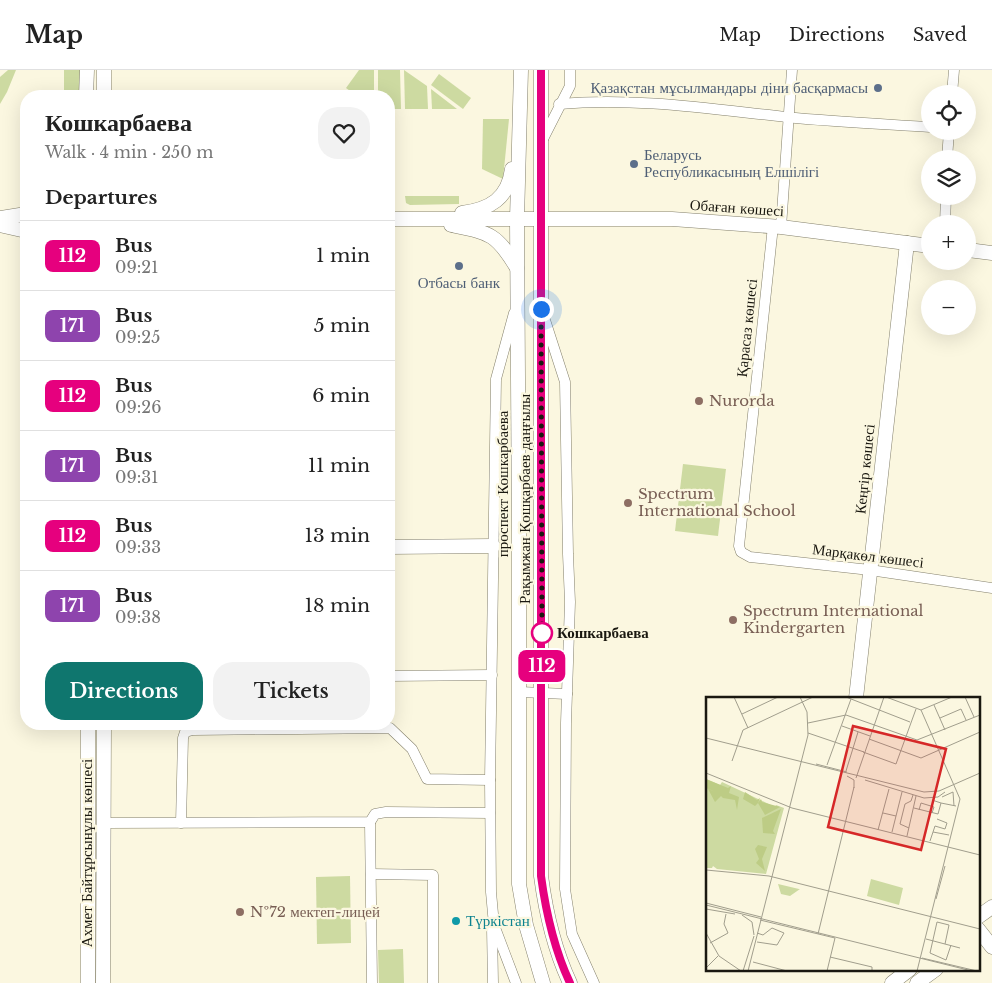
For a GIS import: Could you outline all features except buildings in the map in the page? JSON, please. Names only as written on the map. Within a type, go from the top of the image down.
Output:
[{"type":"main road","points":[[86,70],[86,90]]},
{"type":"main road","points":[[104,70],[104,90]]},
{"type":"main road","name":"проспект Кошкарбаева","points":[[521,70],[517,219],[520,692],[519,884],[526,925],[544,983]]},
{"type":"main road","name":"Рақымжан Қошқарбаев даңғылы","points":[[541,70],[541,876],[546,910],[554,940],[570,983]]},
{"type":"main road","points":[[395,219],[424,219],[474,212],[495,202],[503,195],[509,185],[520,119]]},
{"type":"main road","points":[[0,219],[20,215]]},
{"type":"main road","points":[[0,219],[20,221]]},
{"type":"main road","points":[[424,219],[488,234],[506,249],[517,269]]},
{"type":"main road","name":"Обаған көшесі","points":[[424,219],[672,219],[777,226],[921,245]]},
{"type":"main road","points":[[0,225],[20,229]]},
{"type":"main road","name":"Кеңгір көшесі","points":[[856,697],[907,243]]},
{"type":"main road","points":[[976,251],[992,253]]},
{"type":"main road","points":[[395,547],[493,546]]},
{"type":"main road","name":"Ахмет Байтұрсынұлы көшесі","points":[[88,730],[88,983]]},
{"type":"main road","name":"Ахмет Байтұрсынұлы көшесі","points":[[103,983],[104,730]]},
{"type":"main road","points":[[980,916],[992,907]]},
{"type":"main road","points":[[980,934],[992,947]]},
{"type":"main road","points":[[892,983],[909,970]]},
{"type":"main road","points":[[917,983],[935,970]]},
{"type":"street","points":[[541,142],[570,86],[570,70]]},
{"type":"street","name":"Қарасаз көшесі","points":[[742,552],[739,546],[777,226],[792,70]]},
{"type":"street","points":[[953,85],[954,70]]},
{"type":"street","points":[[559,104],[583,102],[656,103],[788,117],[921,126]]},
{"type":"street","points":[[493,983],[490,780],[496,379],[517,304]]},
{"type":"street","points":[[541,309],[566,382],[570,602],[565,889],[572,934],[594,983]]},
{"type":"street","name":"Марқакөл көшесі","points":[[742,552],[750,557],[870,570],[992,588]]},
{"type":"street","points":[[395,676],[492,675]]},
{"type":"street","points":[[520,692],[567,694]]},
{"type":"street","points":[[181,823],[183,738],[185,732],[193,730]]},
{"type":"street","points":[[392,730],[412,749],[427,778],[490,780]]},
{"type":"street","points":[[372,983],[370,822],[376,814],[386,812],[490,813]]},
{"type":"street","points":[[104,823],[370,822]]},
{"type":"street","points":[[371,874],[434,875],[433,983]]},
{"type":"street","points":[[491,897],[494,925],[516,983]]},
{"type":"green space","points":[[8,70],[16,70],[0,104],[0,77]]},
{"type":"green space","points":[[64,70],[81,70],[79,90],[64,90]]},
{"type":"green space","points":[[359,70],[374,70],[374,90],[349,90],[346,88]]},
{"type":"green space","points":[[378,70],[400,70],[401,109],[395,109],[395,90],[378,90]]},
{"type":"green space","points":[[404,70],[427,86],[428,109],[405,109]]},
{"type":"green space","points":[[439,74],[471,98],[463,109],[431,85]]},
{"type":"green space","points":[[431,89],[457,109],[432,109]]},
{"type":"green space","points":[[483,119],[509,119],[503,179],[482,169]]},
{"type":"green space","points":[[405,196],[459,196],[459,204],[410,205],[406,203]]},
{"type":"green space","points":[[683,464],[726,469],[718,536],[675,531]]},
{"type":"green space","points":[[350,876],[351,943],[317,944],[316,877]]},
{"type":"green space","points":[[403,949],[404,983],[379,983],[378,950]]},
{"type":"bus line","name":"112","points":[[541,70],[541,876],[546,910],[554,940],[570,983]]},
{"type":"place","name":"Қазақстан мұсылмандары діни басқармасы","points":[[878,88]]},
{"type":"place","name":"Беларусь Республикасының Елшілігі","points":[[634,164]]},
{"type":"place","name":"Отбасы банк","points":[[459,266]]},
{"type":"place","name":"Nurorda","points":[[699,401]]},
{"type":"place","name":"Spectrum International School","points":[[628,503]]},
{"type":"place","name":"Spectrum International Kindergarten","points":[[733,620]]},
{"type":"place","name":"Кошкарбаева","points":[[542,633]]},
{"type":"place","name":"№72 мектеп-лицей","points":[[240,912]]},
{"type":"place","name":"Түркістан","points":[[456,921]]},
{"type":"route","points":[[541,309],[542,635],[542,633]]}]
